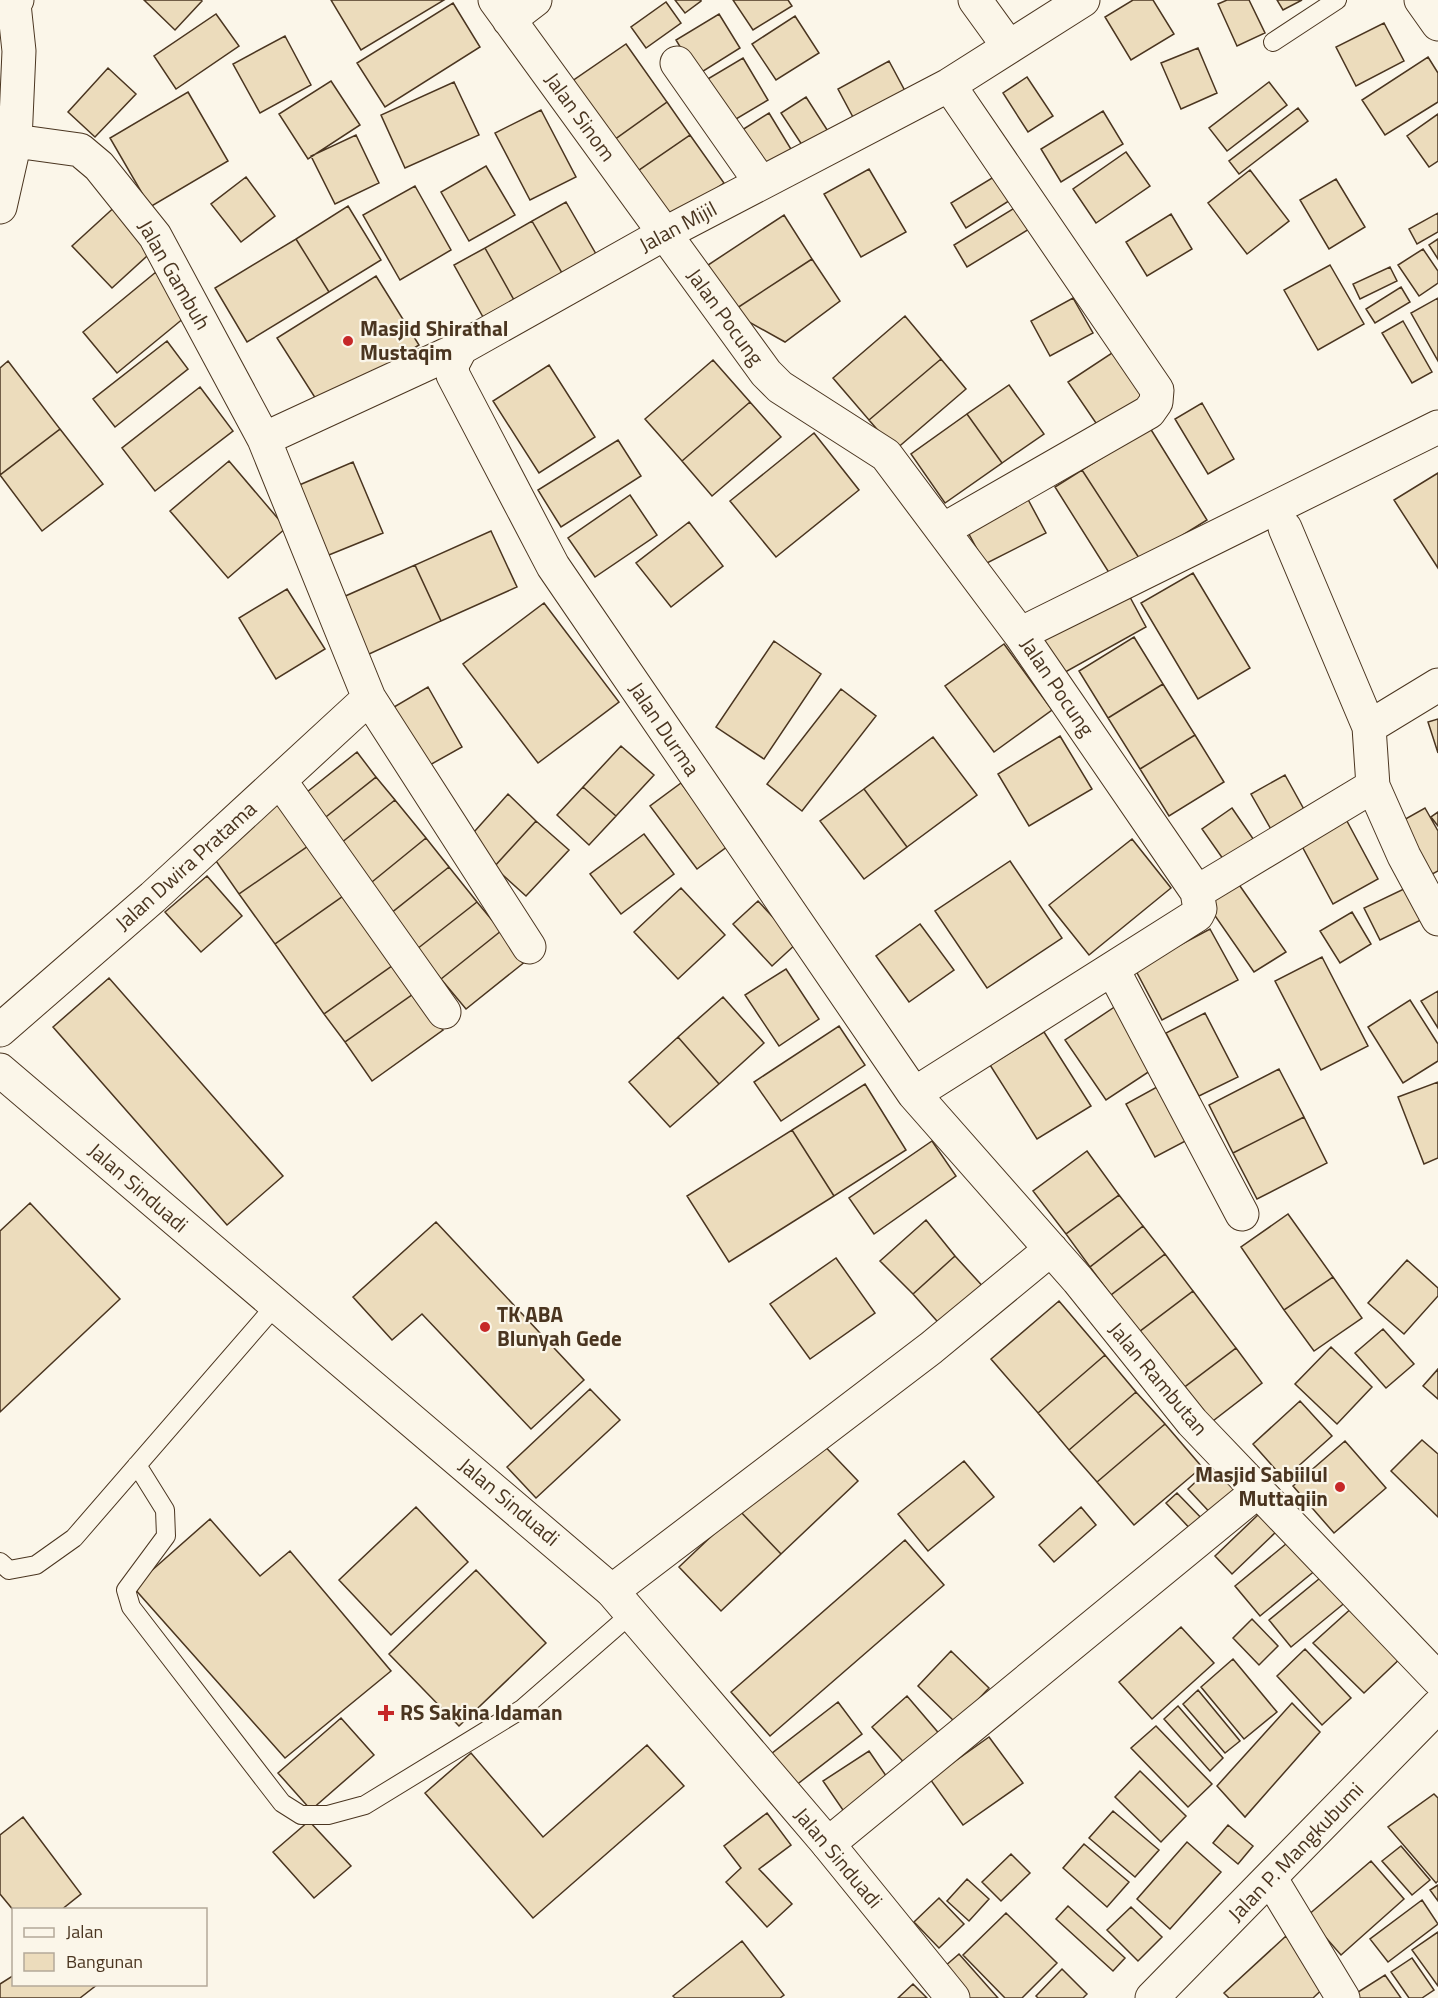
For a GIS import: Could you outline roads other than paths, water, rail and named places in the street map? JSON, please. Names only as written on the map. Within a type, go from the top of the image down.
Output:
[{"type":"street","points":[[502,10],[535,0]]},
{"type":"street","points":[[975,0],[1009,47]]},
{"type":"street","name":"Jalan Mijil","points":[[264,439],[461,348],[664,234],[949,85],[1083,0]]},
{"type":"street","points":[[1421,0],[1438,24]]},
{"type":"street","points":[[0,207],[15,141],[19,51],[12,1]]},
{"type":"street","name":"Jalan Sinom","points":[[502,10],[664,234]]},
{"type":"street","points":[[677,63],[761,183]]},
{"type":"street","points":[[943,530],[1149,412],[1156,402],[1157,390],[949,85]]},
{"type":"street","name":"Jalan Gambuh","points":[[15,141],[80,150],[114,184],[155,236],[264,439],[369,699],[529,947]]},
{"type":"street","name":"Jalan Pocung","points":[[664,234],[766,373],[780,387],[886,455],[1020,634],[1197,892]]},
{"type":"street","name":"Jalan Durma","points":[[461,348],[455,356],[453,375],[553,566],[914,1094]]},
{"type":"street","points":[[1020,634],[1438,427]]},
{"type":"street","points":[[1285,528],[1369,728],[1373,786],[1404,856],[1438,919]]},
{"type":"street","points":[[1369,728],[1438,685]]},
{"type":"street","name":"Jalan Dwira Pratama","points":[[0,1030],[281,782],[369,699]]},
{"type":"street","points":[[281,782],[444,1012]]},
{"type":"street","points":[[914,1094],[1197,915],[1200,909],[1197,892],[1373,786]]},
{"type":"street","points":[[1113,970],[1242,1214]]},
{"type":"street","name":"Jalan Sinduadi","points":[[0,1070],[622,1602],[828,1844],[953,1998]]},
{"type":"street","name":"Jalan Rambutan","points":[[914,1094],[1051,1249],[1192,1422],[1438,1679]]},
{"type":"street","points":[[622,1602],[1051,1249]]},
{"type":"street","points":[[828,1844],[1258,1491]]},
{"type":"street","name":"Jalan P. Mangkubumi","points":[[1152,1998],[1438,1706]]},
{"type":"street","points":[[1271,1879],[1343,1998]]},
{"type":"lane","points":[[1273,42],[1337,0]]},
{"type":"lane","points":[[0,1562],[9,1570],[36,1565],[74,1538],[275,1306]]},
{"type":"lane","points":[[137,1465],[165,1510],[166,1536],[126,1590],[131,1607],[282,1803],[301,1815],[328,1815],[365,1805],[522,1709],[622,1602]]},
{"type":"place","name":"Masjid Shirathal Mustaqim","points":[[348,341]]},
{"type":"place","name":"TK ABA Blunyah Gede","points":[[485,1327]]},
{"type":"place","name":"Masjid Sabiilul Muttaqiin","points":[[1340,1487]]},
{"type":"place","name":"RS Sakina Idaman","points":[[386,1713]]}]
